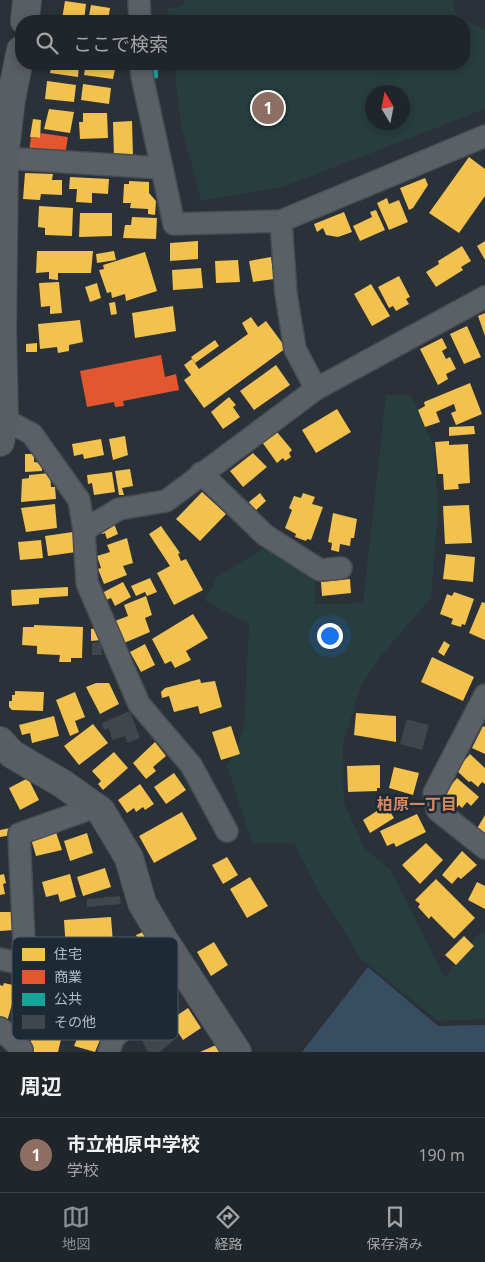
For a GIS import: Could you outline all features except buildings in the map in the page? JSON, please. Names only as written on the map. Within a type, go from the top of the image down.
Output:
[{"type":"street","points":[[26,15],[27,0]]},
{"type":"street","points":[[139,0],[140,15]]},
{"type":"street","points":[[15,68],[5,98],[2,431],[32,434],[79,500],[84,530],[86,583],[139,704],[191,765],[227,831]]},
{"type":"street","points":[[142,70],[174,224],[281,222],[485,136]]},
{"type":"street","points":[[4,158],[162,168]]},
{"type":"street","points":[[281,222],[286,294],[296,349],[316,389]]},
{"type":"street","points":[[84,530],[119,510],[166,501],[316,389],[485,298]]},
{"type":"street","points":[[201,473],[264,535],[320,570],[341,568]]},
{"type":"street","points":[[485,695],[434,793],[437,810],[485,848]]},
{"type":"street","points":[[0,741],[12,754],[63,784],[101,811],[129,858],[142,903],[163,937]]},
{"type":"street","points":[[24,937],[19,834],[95,807]]},
{"type":"street","points":[[178,962],[237,1052]]},
{"type":"street","points":[[178,973],[182,969]]},
{"type":"street","points":[[0,1028],[22,1050]]},
{"type":"street","points":[[109,1052],[113,1040]]},
{"type":"green space","points":[[185,0],[452,0],[458,15],[168,15],[167,9],[181,6]]},
{"type":"green space","points":[[470,22],[485,30],[485,109],[283,187],[201,201],[181,124],[175,70],[470,70]]},
{"type":"green space","points":[[386,395],[411,395],[434,447],[438,512],[431,598],[381,656],[360,688],[343,744],[344,803],[365,849],[391,870],[445,978],[477,935],[485,932],[485,1019],[438,1021],[362,960],[318,890],[294,843],[252,843],[227,766],[244,729],[249,624],[205,601],[217,577],[273,542],[315,570],[315,604],[363,603]]},
{"type":"water","points":[[368,967],[438,1026],[485,1025],[485,1052],[302,1052]]},
{"type":"place","name":"市立柏原中学校","points":[[268,108]]},
{"type":"district","name":"柏原一丁目","points":[[417,804]]}]
